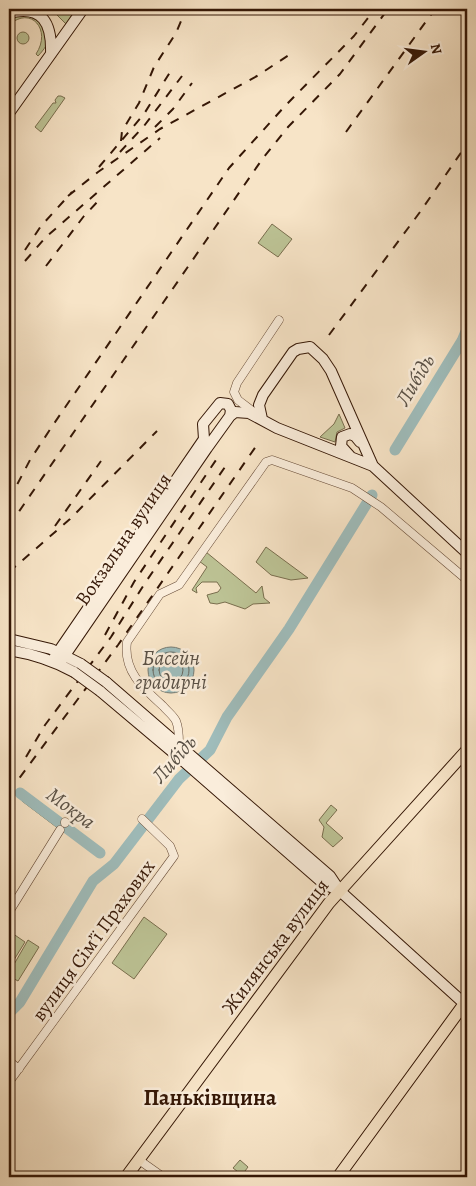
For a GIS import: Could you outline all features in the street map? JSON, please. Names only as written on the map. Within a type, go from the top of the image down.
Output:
[{"type":"main road","points":[[9,12],[12,9]]},
{"type":"main road","points":[[9,113],[83,9]]},
{"type":"main road","points":[[9,12],[27,10],[40,16],[50,30],[51,55]]},
{"type":"main road","points":[[258,416],[262,395],[293,352],[310,347],[322,357],[332,371],[373,466],[467,553]]},
{"type":"main road","name":"Вокзальна вулиця","points":[[223,402],[228,404],[231,410],[230,416],[59,658],[204,439],[203,424],[218,404],[223,402]]},
{"type":"main road","points":[[230,416],[239,411],[258,416],[277,428],[373,466]]},
{"type":"main road","points":[[204,433],[212,437],[217,434]]},
{"type":"main road","points":[[353,458],[341,446],[342,437],[350,434],[355,436],[362,444]]},
{"type":"main road","points":[[9,639],[59,658],[81,664],[106,682],[179,744],[186,757]]},
{"type":"main road","points":[[9,650],[59,658],[74,672],[186,757],[324,884],[340,891],[466,1003],[338,1177]]},
{"type":"main road","name":"Жилянська вулиця","points":[[126,1177],[288,957],[340,891],[467,750]]},
{"type":"street","points":[[258,416],[238,400],[234,392],[237,383],[279,320]]},
{"type":"street","points":[[179,744],[174,719],[130,672],[126,649],[127,642],[160,594],[179,585],[266,462],[272,460],[352,488],[377,504],[467,580]]},
{"type":"street","name":"вулиця Сімʼї Прахових","points":[[9,1082],[174,856],[170,846],[145,822]]},
{"type":"street","points":[[9,912],[63,825]]},
{"type":"street","points":[[9,1061],[19,1069]]},
{"type":"street","points":[[139,1160],[163,1177]]},
{"type":"green space","points":[[51,9],[76,9],[66,24]]},
{"type":"green space","points":[[21,14],[42,24],[45,29],[48,40],[38,56],[36,54],[42,37],[37,23],[25,18],[9,25],[9,20]]},
{"type":"green space","points":[[21,32],[25,32],[29,38],[25,44],[21,44],[17,40],[17,36]]},
{"type":"green space","points":[[58,96],[65,98],[41,132],[35,127],[53,103],[56,103],[55,100]]},
{"type":"green space","points":[[272,224],[292,239],[278,257],[258,243]]},
{"type":"green space","points":[[339,414],[345,428],[337,432],[335,442],[320,437],[334,424]]},
{"type":"green space","points":[[266,547],[308,578],[291,580],[271,575],[256,562]]},
{"type":"green space","points":[[206,552],[256,593],[262,586],[264,598],[270,603],[253,604],[245,609],[225,602],[210,603],[207,595],[218,592],[221,588],[217,582],[202,582],[196,588],[197,593],[192,590],[207,567],[199,561]]},
{"type":"green space","points":[[22,789],[63,822],[59,829],[22,801],[25,801],[25,798],[19,794]]},
{"type":"green space","points":[[331,805],[337,810],[326,823],[343,838],[333,847],[322,837],[324,827],[319,820]]},
{"type":"green space","points":[[144,917],[167,934],[134,979],[112,963]]},
{"type":"green space","points":[[9,931],[25,942],[9,968]]},
{"type":"green space","points":[[28,940],[39,947],[18,981],[9,976],[9,973]]},
{"type":"green space","points":[[240,1160],[248,1167],[242,1175],[233,1168]]},
{"type":"water","name":"Басейн градирні","points":[[166,647],[176,647],[190,657],[194,670],[190,683],[184,689],[176,693],[166,693],[152,683],[148,675],[148,665],[158,651]]},
{"type":"waterway","name":"Либідь","points":[[395,450],[462,341],[467,329]]},
{"type":"waterway","name":"Либідь","points":[[9,1013],[20,1002],[93,881],[114,864],[179,779],[210,750],[227,717],[289,629],[372,495]]},
{"type":"waterway","name":"Мокра","points":[[20,793],[100,853]]},
{"type":"railway","points":[[121,141],[122,131],[139,103],[154,67],[176,33],[186,9]]},
{"type":"railway","points":[[9,500],[30,460],[53,425],[229,168],[285,106],[354,36],[375,9]]},
{"type":"railway","points":[[9,526],[263,158],[288,127],[340,74],[388,9]]},
{"type":"railway","points":[[346,132],[435,9]]},
{"type":"railway","points":[[68,196],[98,172],[160,129],[257,76],[292,53]]},
{"type":"railway","points":[[99,167],[144,114],[172,69]]},
{"type":"railway","points":[[120,152],[144,126],[182,76]]},
{"type":"railway","points":[[155,127],[173,109],[192,83]]},
{"type":"railway","points":[[25,261],[46,237],[160,138]]},
{"type":"railway","points":[[329,335],[420,212],[467,144]]},
{"type":"railway","points":[[25,250],[41,226],[72,192]]},
{"type":"railway","points":[[46,266],[84,216],[101,198]]},
{"type":"railway","points":[[9,572],[70,519],[157,431]]},
{"type":"railway","points":[[9,792],[118,645],[259,442]]},
{"type":"railway","points":[[105,635],[134,582],[216,460]]},
{"type":"railway","points":[[55,526],[101,461]]},
{"type":"railway","points":[[26,757],[45,725],[111,637],[145,583],[225,467]]},
{"type":"district","name":"Паньківщина","points":[[210,1097]]}]
